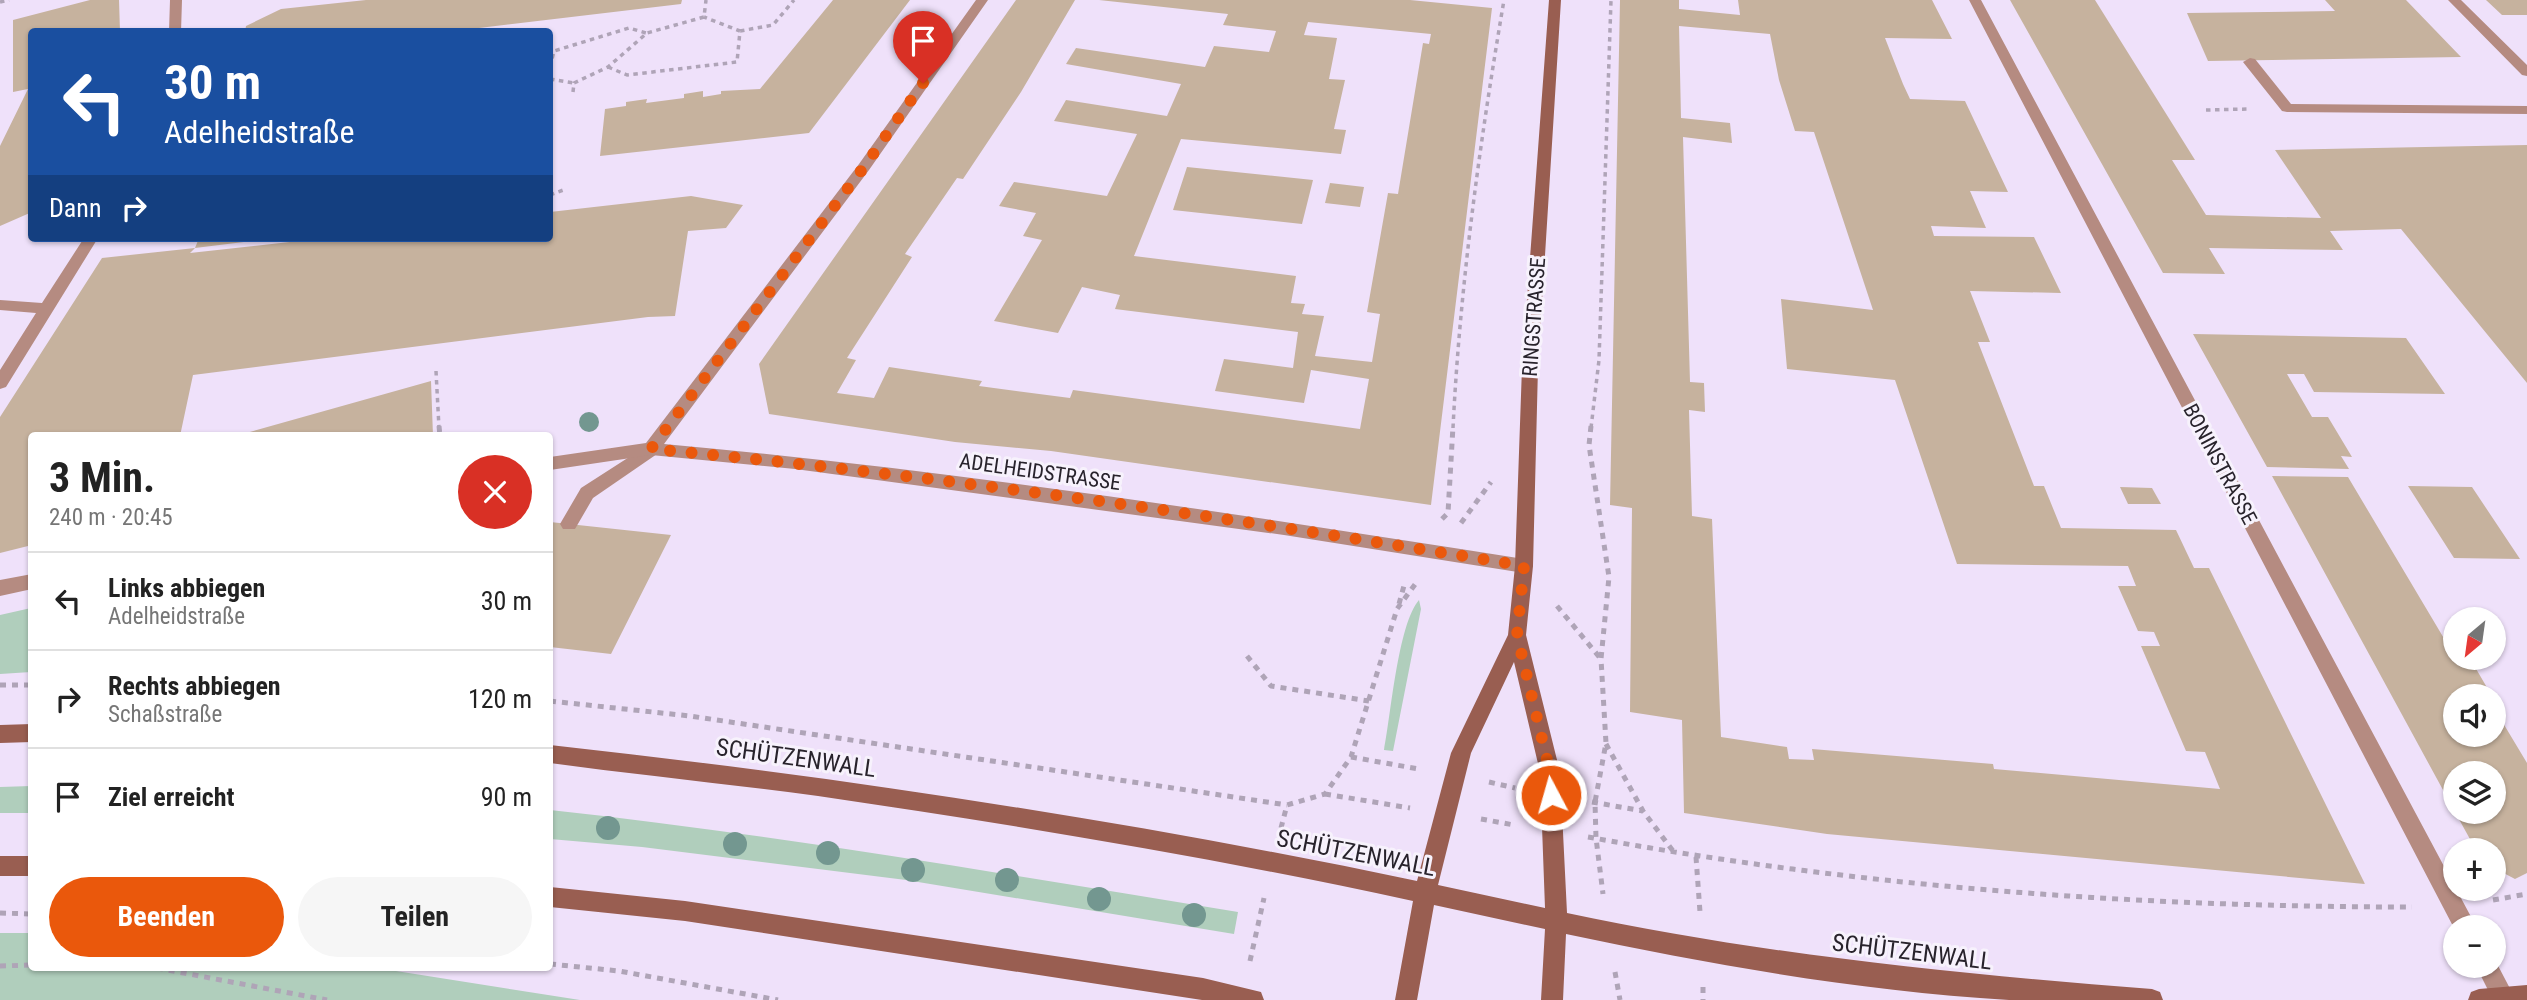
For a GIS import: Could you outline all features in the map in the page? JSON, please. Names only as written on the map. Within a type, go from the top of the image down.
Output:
[{"type":"main road","name":"RINGSTRASSE","points":[[1552,1000],[1556,920],[1550,772],[1517,635],[1524,566],[1528,430],[1555,0]]},
{"type":"main road","name":"RINGSTRASSE","points":[[1406,1000],[1425,893],[1461,753],[1517,635]]},
{"type":"main road","points":[[0,734],[28,733]]},
{"type":"main road","name":"SCHÜTZENWALL","points":[[553,754],[667,766],[993,813],[1272,862],[1754,959],[1964,986],[2152,1000]]},
{"type":"main road","points":[[0,866],[28,866]]},
{"type":"main road","points":[[553,897],[685,911],[1203,989],[1247,999]]},
{"type":"main road","points":[[2479,1000],[2527,996]]},
{"type":"street","points":[[175,28],[176,0]]},
{"type":"street","points":[[569,524],[587,493],[651,449],[864,167],[982,0]]},
{"type":"street","name":"BONINSTRASSE","points":[[1976,0],[2460,915]]},
{"type":"street","points":[[2454,0],[2527,72]]},
{"type":"street","points":[[2250,62],[2287,108],[2527,110]]},
{"type":"street","points":[[0,383],[89,242]]},
{"type":"street","points":[[0,305],[47,309]]},
{"type":"street","name":"ADELHEIDSTRASSE","points":[[553,464],[651,449],[809,464],[1283,528],[1524,566]]},
{"type":"street","points":[[0,588],[28,582]]},
{"type":"street","points":[[2494,978],[2505,999]]},
{"type":"path","points":[[0,2],[9,0]]},
{"type":"path","points":[[704,17],[706,0]]},
{"type":"path","points":[[553,80],[574,83],[608,67],[647,33],[704,17],[740,31],[774,25],[794,0]]},
{"type":"path","points":[[1325,794],[1351,757],[1415,548],[1448,513],[1456,362],[1485,111],[1504,0]]},
{"type":"path","points":[[1611,0],[1600,360],[1589,445],[1609,577],[1601,659],[1606,743],[1594,802],[1595,838],[1620,1000]]},
{"type":"path","points":[[553,51],[629,28],[647,33]]},
{"type":"path","points":[[608,67],[627,75],[737,62],[740,31]]},
{"type":"path","points":[[573,92],[574,83]]},
{"type":"path","points":[[553,194],[566,189]]},
{"type":"path","points":[[436,371],[440,432]]},
{"type":"path","points":[[1397,609],[1528,430]]},
{"type":"path","points":[[1524,566],[1601,659]]},
{"type":"path","points":[[1247,656],[1271,686],[1369,701]]},
{"type":"path","points":[[0,685],[28,685]]},
{"type":"path","points":[[553,701],[690,716],[1287,805],[1325,794],[1696,857],[1953,888],[2294,907],[2455,906],[2527,894]]},
{"type":"path","points":[[1606,743],[1643,811],[1673,851]]},
{"type":"path","points":[[1351,757],[1643,811]]},
{"type":"path","points":[[1247,999],[1272,862],[1287,805]]},
{"type":"path","points":[[0,913],[28,914]]},
{"type":"path","points":[[553,964],[619,971],[778,1000]]},
{"type":"path","points":[[0,966],[28,965]]},
{"type":"path","points":[[173,971],[327,1000]]},
{"type":"green space","points":[[1419,600],[1421,609],[1393,751],[1384,750],[1401,649],[1412,612]]},
{"type":"green space","points":[[28,609],[28,672],[0,674],[0,615]]},
{"type":"green space","points":[[28,786],[28,813],[0,813],[0,787]]},
{"type":"green space","points":[[553,810],[808,844],[1238,912],[1234,934],[906,880],[642,847],[553,839]]},
{"type":"green space","points":[[0,933],[28,933],[28,971],[396,971],[580,1000],[0,1000]]},
{"type":"building","points":[[90,0],[119,0],[120,28],[28,28],[28,89],[13,92],[13,20]]},
{"type":"building","points":[[366,0],[682,0],[681,4],[480,28],[246,28],[281,9]]},
{"type":"building","points":[[833,0],[910,0],[809,133],[600,156],[605,109],[647,99],[646,103],[684,98],[684,94],[703,91],[703,97],[721,94],[721,91],[760,89]]},
{"type":"building","points":[[1016,0],[1075,0],[1021,92],[963,179],[957,178],[905,254],[912,257],[847,358],[856,360],[837,393],[874,398],[889,367],[982,381],[979,386],[1070,398],[1073,390],[1360,429],[1369,379],[1311,370],[1304,403],[1215,391],[1224,359],[1293,368],[1298,332],[1115,309],[1120,295],[1082,287],[1058,333],[994,321],[1042,240],[1023,236],[1036,213],[999,206],[1014,182],[1107,196],[1137,134],[1054,121],[1066,100],[1167,116],[1181,84],[1066,64],[1076,48],[1205,67],[1214,46],[1269,52],[1276,31],[1223,25],[1228,14],[1099,0],[1410,0],[1492,8],[1431,505],[1051,451],[955,442],[769,414],[759,364]],"holes":[[[1308,22],[1431,34],[1429,44],[1423,43],[1398,194],[1388,193],[1367,312],[1380,314],[1372,362],[1315,356],[1324,316],[1302,314],[1305,304],[1291,303],[1296,276],[1134,256],[1181,139],[1341,154],[1346,130],[1334,129],[1345,80],[1329,79],[1337,38],[1304,35]]]},
{"type":"building","points":[[1620,0],[1679,0],[1679,9],[1740,15],[1738,0],[1932,0],[1952,39],[1885,38],[1903,84],[1910,99],[1965,101],[2008,192],[1970,191],[1986,228],[1931,226],[1934,236],[2034,237],[2061,293],[1970,291],[1990,342],[1978,342],[2034,486],[2044,486],[2061,528],[2176,530],[2194,568],[2209,568],[2365,884],[1827,834],[1684,813],[1682,720],[1630,712],[1632,508],[1610,505]],"holes":[[[1679,26],[1770,34],[1779,80],[1795,131],[1814,132],[1873,310],[1781,299],[1787,369],[1895,380],[1957,564],[2128,566],[2136,586],[2118,586],[2138,631],[2154,632],[2160,646],[2141,646],[2186,751],[2205,752],[2220,789],[1994,769],[1993,764],[1812,749],[1814,760],[1789,759],[1787,747],[1721,737],[1712,519],[1692,516],[1689,410],[1705,412],[1704,383],[1690,382],[1683,137],[1732,143],[1730,123],[1681,118]]]},
{"type":"building","points":[[2010,0],[2095,0],[2195,160],[2172,160],[2206,215],[2321,218],[2275,150],[2527,145],[2527,383],[2401,229],[2330,231],[2343,250],[2209,248],[2225,274],[2163,273]]},
{"type":"building","points":[[2325,0],[2406,0],[2461,57],[2208,61],[2187,13],[2335,11]]},
{"type":"building","points":[[2486,0],[2527,0],[2527,15],[2502,15]]},
{"type":"building","points":[[28,89],[28,214],[0,226],[0,146]]},
{"type":"building","points":[[1187,167],[1313,180],[1302,224],[1173,210]]},
{"type":"building","points":[[1330,183],[1364,187],[1360,207],[1325,203]]},
{"type":"building","points":[[691,196],[743,205],[726,228],[688,231],[675,316],[648,317],[193,375],[181,432],[28,432],[28,546],[0,553],[0,417],[102,258],[195,248],[190,253],[289,242],[553,242],[553,212]]},
{"type":"building","points":[[197,242],[243,242],[195,248]]},
{"type":"building","points":[[2193,334],[2406,338],[2445,394],[2314,392],[2304,374],[2287,374],[2312,417],[2328,417],[2352,457],[2341,456],[2349,469],[2267,467]]},
{"type":"building","points":[[431,381],[433,432],[250,432]]},
{"type":"building","points":[[2272,476],[2348,477],[2443,637],[2443,670],[2477,670],[2485,684],[2443,684],[2443,747],[2506,747],[2506,728],[2527,763],[2527,873],[2515,879],[2506,874],[2506,838],[2469,838],[2462,824],[2506,824],[2506,761],[2443,761],[2443,790]]},
{"type":"building","points":[[2408,486],[2472,487],[2520,559],[2454,558]]},
{"type":"building","points":[[2120,487],[2152,488],[2161,504],[2128,504]]},
{"type":"building","points":[[553,522],[671,535],[611,654],[553,647]]},
{"type":"route","points":[[923,83],[864,167],[651,449],[796,462],[1256,524],[1524,566],[1517,635],[1550,772],[1551,795]]}]
